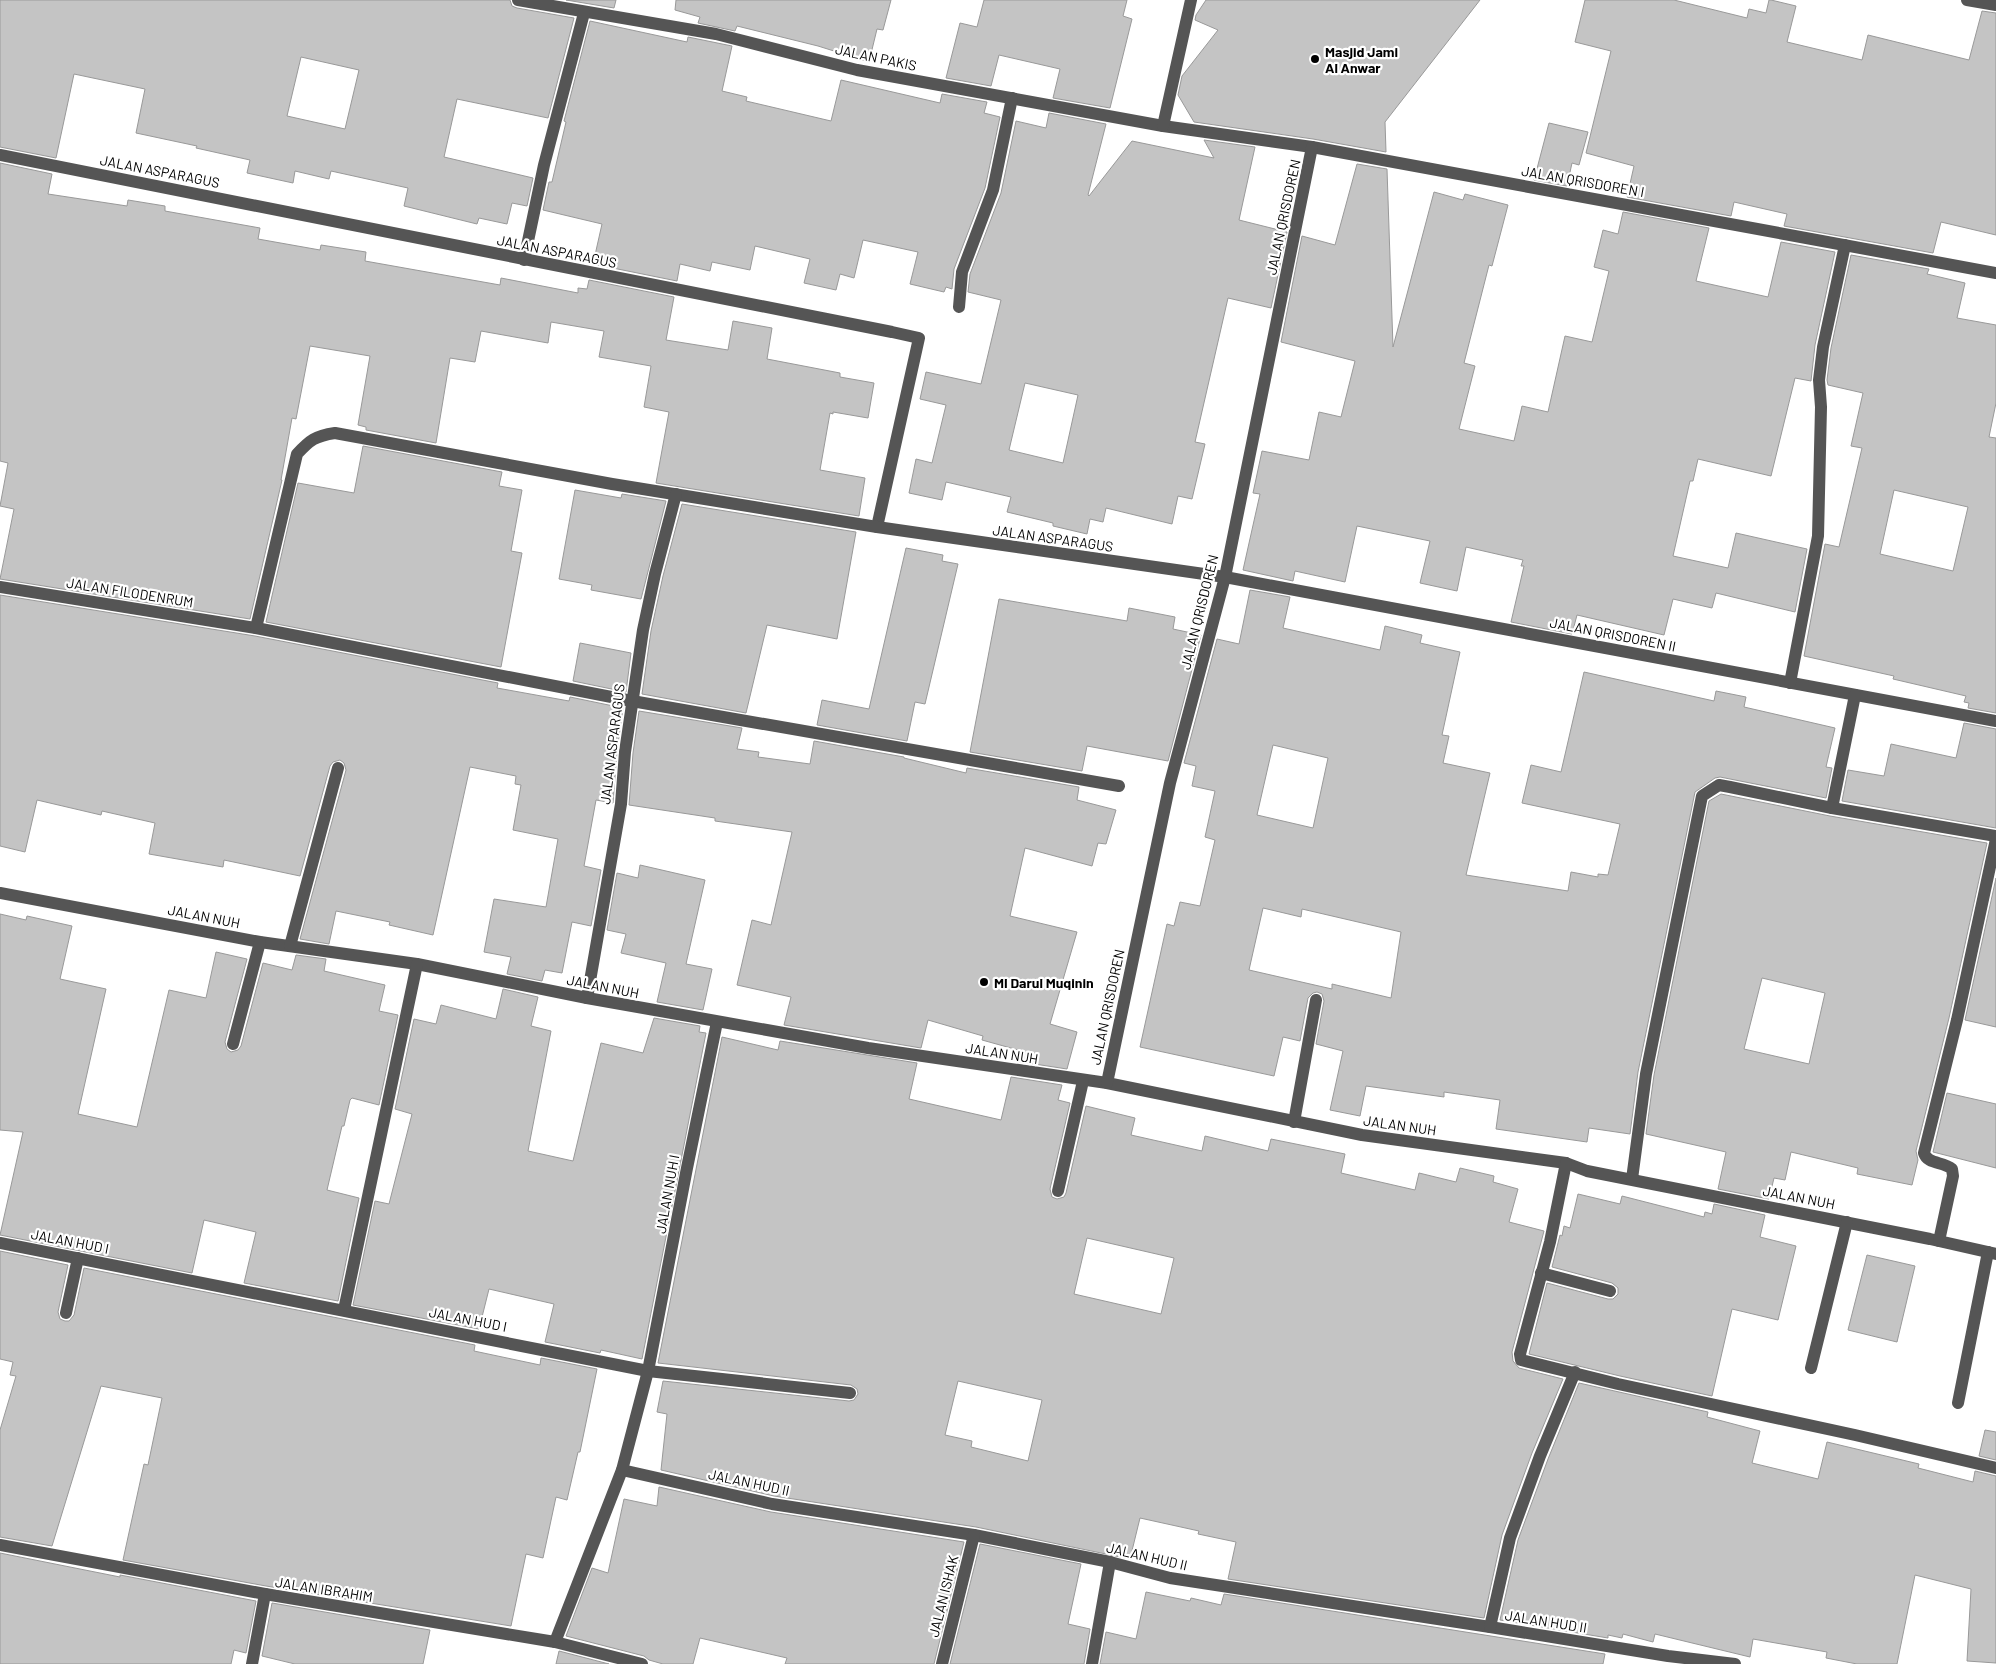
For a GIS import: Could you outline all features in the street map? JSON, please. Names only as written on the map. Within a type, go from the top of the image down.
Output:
[{"type":"street","name":"JALAN PAKIS","points":[[518,0],[584,13],[716,34],[857,70],[1163,126]]},
{"type":"street","points":[[1163,126],[1191,0]]},
{"type":"street","points":[[1967,0],[1996,4]]},
{"type":"street","points":[[524,260],[544,165],[584,13]]},
{"type":"street","points":[[959,306],[962,272],[993,190],[1012,98]]},
{"type":"street","name":"JALAN QRISDOREN I","points":[[1163,126],[1312,147],[1996,272]]},
{"type":"street","name":"JALAN QRISDOREN","points":[[1107,1083],[1170,783],[1224,577],[1312,147]]},
{"type":"street","name":"JALAN ASPARAGUS","points":[[0,155],[919,338],[877,526]]},
{"type":"street","points":[[1790,683],[1818,536],[1821,407],[1819,380],[1823,347],[1845,245]]},
{"type":"street","name":"JALAN ASPARAGUS","points":[[256,628],[297,454],[308,442],[319,436],[335,434],[676,494],[877,526],[1224,577]]},
{"type":"street","name":"JALAN ASPARAGUS","points":[[587,998],[621,804],[625,752],[643,630],[655,574],[676,494]]},
{"type":"street","name":"JALAN QRISDOREN II","points":[[1224,577],[1996,721]]},
{"type":"street","name":"JALAN FILODENRUM","points":[[0,587],[256,628],[632,701],[1119,786]]},
{"type":"street","points":[[1832,808],[1855,695]]},
{"type":"street","points":[[290,946],[338,768]]},
{"type":"street","points":[[1632,1179],[1646,1074],[1702,796],[1719,785],[1832,808],[1996,837],[1957,1020],[1924,1153],[1926,1158],[1948,1165],[1952,1169],[1953,1176],[1939,1241]]},
{"type":"street","name":"JALAN NUH","points":[[0,893],[260,942],[417,964],[587,998],[868,1048],[1107,1083],[1362,1135],[1566,1163],[1587,1171],[1847,1222],[1992,1253]]},
{"type":"street","points":[[234,1044],[260,942]]},
{"type":"street","points":[[344,1310],[417,964]]},
{"type":"street","points":[[1294,1122],[1316,1000]]},
{"type":"street","name":"JALAN NUH I","points":[[648,1371],[686,1168],[717,1022]]},
{"type":"street","points":[[1058,1191],[1083,1081]]},
{"type":"street","points":[[1566,1163],[1550,1242],[1520,1358],[1523,1361],[1996,1468]]},
{"type":"street","points":[[1811,1368],[1847,1222]]},
{"type":"street","name":"JALAN HUD I","points":[[0,1243],[648,1371],[850,1393]]},
{"type":"street","points":[[1958,1403],[1992,1253]]},
{"type":"street","points":[[66,1313],[78,1258]]},
{"type":"street","points":[[1541,1273],[1610,1291]]},
{"type":"street","points":[[555,1642],[622,1470],[648,1371]]},
{"type":"street","points":[[1490,1626],[1510,1538],[1540,1456],[1576,1372]]},
{"type":"street","name":"JALAN HUD II","points":[[622,1470],[772,1504],[974,1535],[1110,1562],[1170,1578],[1490,1626],[1668,1660],[1735,1664]]},
{"type":"street","name":"JALAN ISHAK","points":[[942,1664],[974,1535]]},
{"type":"street","name":"JALAN IBRAHIM","points":[[0,1545],[265,1594],[555,1642],[642,1664]]},
{"type":"street","points":[[1092,1664],[1110,1562]]},
{"type":"street","points":[[252,1664],[265,1594]]},
{"type":"building","points":[[0,0],[510,0],[512,6],[517,8],[574,18],[548,118],[457,99],[444,157],[533,178],[527,206],[512,203],[507,224],[479,218],[477,224],[404,206],[408,188],[331,171],[329,179],[295,171],[293,183],[247,173],[250,160],[136,133],[145,89],[74,74],[56,158],[0,147]],"holes":[[[301,57],[359,70],[345,129],[287,116]]]},
{"type":"building","points":[[566,0],[616,0],[614,8]]},
{"type":"building","points":[[676,0],[891,0],[883,30],[877,29],[869,62],[818,46],[737,26],[735,31],[698,23],[700,17],[675,10]]},
{"type":"building","points":[[984,0],[1127,0],[1123,16],[1132,19],[1110,108],[1053,98],[1060,69],[999,55],[991,86],[946,78],[960,23],[977,27]]},
{"type":"building","name":"Masjid Jami Al Anwar","points":[[1206,0],[1480,0],[1385,122],[1386,152],[1313,139],[1194,122],[1178,95],[1182,76],[1218,30],[1195,20],[1196,15]]},
{"type":"building","points":[[1585,0],[1674,0],[1747,18],[1749,9],[1766,13],[1769,0],[1771,0],[1796,6],[1787,42],[1862,60],[1868,35],[1969,60],[1982,11],[1996,13],[1996,235],[1941,222],[1933,253],[1784,226],[1787,214],[1734,202],[1731,216],[1627,197],[1634,166],[1586,153],[1611,51],[1575,42]]},
{"type":"building","points":[[590,21],[687,42],[688,37],[732,46],[722,91],[747,97],[746,101],[831,121],[841,80],[940,103],[942,94],[987,102],[984,113],[1000,117],[985,188],[954,269],[952,289],[946,287],[944,292],[910,284],[918,252],[863,240],[854,278],[840,274],[836,290],[804,283],[810,259],[755,246],[750,270],[712,262],[710,271],[680,264],[677,281],[593,264],[602,224],[543,210],[549,182],[552,182],[566,122],[564,121]]},
{"type":"building","points":[[1049,113],[1106,124],[1089,196],[1132,141],[1214,158],[1204,140],[1255,147],[1239,220],[1287,232],[1271,308],[1228,298],[1195,442],[1205,444],[1192,499],[1178,496],[1172,524],[1106,508],[1103,522],[1090,519],[1087,534],[1053,526],[1053,523],[1007,512],[1011,497],[946,482],[942,500],[909,493],[916,459],[932,463],[946,405],[920,399],[926,372],[981,384],[1001,300],[968,292],[970,274],[1001,193],[1016,121],[1046,128]],"holes":[[[1025,383],[1078,395],[1063,463],[1009,450]]]},
{"type":"building","points":[[1549,123],[1588,132],[1579,165],[1572,163],[1567,186],[1534,180]]},
{"type":"building","points":[[0,163],[52,174],[48,194],[127,206],[128,200],[165,206],[165,211],[260,228],[258,239],[320,250],[321,245],[366,252],[365,261],[500,285],[501,278],[578,293],[578,288],[587,289],[589,280],[674,297],[666,340],[728,350],[733,321],[772,328],[767,359],[840,373],[840,377],[874,383],[868,418],[830,413],[820,470],[865,478],[859,516],[656,483],[669,412],[644,407],[651,366],[599,357],[604,331],[551,322],[548,343],[481,331],[475,362],[450,358],[436,443],[366,430],[366,427],[358,425],[370,356],[310,346],[296,419],[292,418],[282,480],[250,619],[0,579],[14,509],[0,506],[8,463],[0,461]]},
{"type":"building","points":[[1357,164],[1387,169],[1393,347],[1434,192],[1463,200],[1465,194],[1508,205],[1492,266],[1489,265],[1464,363],[1475,366],[1459,429],[1514,441],[1522,406],[1548,412],[1565,336],[1592,342],[1609,271],[1594,267],[1603,230],[1618,234],[1623,212],[1709,228],[1696,281],[1768,297],[1781,242],[1835,252],[1815,345],[1811,381],[1795,378],[1771,476],[1698,459],[1693,481],[1690,481],[1673,556],[1728,568],[1736,533],[1807,549],[1795,612],[1716,593],[1712,608],[1673,599],[1664,635],[1577,615],[1572,634],[1511,622],[1524,566],[1521,566],[1523,560],[1466,547],[1457,591],[1420,583],[1430,541],[1357,526],[1345,582],[1295,571],[1293,581],[1243,570],[1260,494],[1253,493],[1262,451],[1309,460],[1319,412],[1341,417],[1355,361],[1281,342],[1302,236],[1335,245]]},
{"type":"building","points":[[1851,255],[1929,269],[1927,274],[1965,283],[1957,318],[1996,325],[1996,403],[1989,437],[1996,438],[1996,713],[1968,708],[1969,703],[1964,702],[1966,696],[1893,679],[1894,676],[1804,656],[1825,544],[1839,547],[1862,448],[1851,446],[1863,393],[1828,385],[1831,348]],"holes":[[[1894,490],[1968,507],[1953,571],[1880,554]]]},
{"type":"building","points":[[363,446],[502,472],[499,486],[522,490],[511,551],[522,553],[501,667],[266,622],[298,483],[354,493]]},
{"type":"building","points":[[575,490],[621,498],[622,494],[666,501],[641,599],[591,590],[592,585],[559,579]]},
{"type":"building","points":[[682,504],[856,532],[837,639],[767,625],[746,713],[642,694],[651,631]]},
{"type":"building","points":[[906,548],[943,555],[942,561],[958,564],[925,704],[915,702],[907,741],[817,725],[822,700],[869,709]]},
{"type":"building","points":[[1250,590],[1290,597],[1283,628],[1380,650],[1385,626],[1422,635],[1420,643],[1460,652],[1442,735],[1449,736],[1443,763],[1490,773],[1466,875],[1568,891],[1571,872],[1598,877],[1598,874],[1608,875],[1620,824],[1522,803],[1531,765],[1561,772],[1584,672],[1714,701],[1716,691],[1746,697],[1744,707],[1835,728],[1826,767],[1832,768],[1826,798],[1720,777],[1715,778],[1695,792],[1638,1072],[1630,1134],[1589,1128],[1587,1142],[1496,1129],[1500,1100],[1444,1092],[1444,1097],[1366,1086],[1360,1116],[1330,1110],[1343,1051],[1316,1044],[1324,1001],[1322,994],[1317,992],[1308,998],[1300,1041],[1283,1037],[1274,1076],[1140,1047],[1167,924],[1174,926],[1180,902],[1200,906],[1215,840],[1205,837],[1215,791],[1192,786],[1196,766],[1184,763],[1217,639],[1239,644]],"holes":[[[1273,745],[1328,758],[1313,828],[1257,815]],[[1263,908],[1301,917],[1302,909],[1401,932],[1391,998],[1332,984],[1332,989],[1249,970]]]},
{"type":"building","points":[[0,595],[255,636],[498,683],[497,688],[569,701],[570,697],[623,708],[613,803],[596,800],[584,866],[601,870],[591,926],[572,922],[562,973],[545,970],[542,981],[507,974],[511,957],[484,952],[494,899],[546,907],[558,839],[513,830],[521,785],[515,784],[516,776],[470,767],[433,935],[389,925],[390,922],[336,911],[329,944],[300,939],[346,770],[344,763],[340,760],[333,762],[330,766],[300,876],[224,860],[223,867],[149,854],[155,823],[102,811],[101,815],[37,800],[25,852],[0,846]]},
{"type":"building","points":[[999,599],[1127,621],[1129,608],[1175,617],[1173,629],[1201,635],[1168,761],[1087,746],[1082,771],[970,752]]},
{"type":"building","points":[[580,643],[631,653],[626,692],[573,681]]},
{"type":"building","points":[[639,711],[742,728],[737,749],[759,752],[758,757],[810,764],[814,741],[904,757],[966,773],[967,768],[1079,787],[1077,800],[1116,810],[1106,844],[1098,843],[1092,866],[1025,848],[1010,916],[1077,932],[1050,1024],[1077,1032],[1067,1069],[1015,1061],[1018,1050],[982,1040],[983,1036],[928,1020],[921,1048],[784,1025],[791,997],[737,985],[752,920],[771,925],[792,832],[715,821],[715,818],[629,805],[633,753]]},
{"type":"building","points":[[1964,723],[1996,729],[1996,828],[1842,801],[1848,770],[1884,776],[1891,744],[1956,758]]},
{"type":"building","points":[[1721,794],[1830,816],[1987,843],[1949,1018],[1916,1151],[1918,1160],[1912,1185],[1857,1174],[1858,1168],[1791,1152],[1785,1180],[1774,1178],[1769,1199],[1718,1189],[1726,1152],[1646,1134],[1654,1075],[1709,801]],"holes":[[[1762,978],[1825,993],[1809,1064],[1744,1049]]]},
{"type":"building","points":[[640,865],[705,880],[686,964],[712,969],[703,1010],[657,1002],[666,963],[621,953],[626,934],[607,930],[617,873],[638,878]]},
{"type":"building","points":[[1996,878],[1996,1027],[1965,1020]]},
{"type":"building","points":[[0,914],[26,920],[27,916],[72,926],[60,979],[106,989],[78,1114],[137,1127],[169,990],[206,998],[216,952],[247,959],[225,1042],[227,1049],[231,1052],[238,1050],[241,1046],[263,963],[292,970],[296,955],[326,959],[324,971],[385,985],[379,1011],[398,1015],[379,1105],[352,1098],[350,1100],[327,1190],[359,1198],[338,1301],[244,1283],[256,1232],[204,1220],[192,1273],[0,1235],[23,1132],[0,1130]]},
{"type":"building","points":[[503,989],[538,997],[531,1026],[551,1031],[528,1151],[573,1161],[601,1043],[643,1053],[654,1018],[700,1026],[699,1032],[706,1033],[642,1359],[601,1350],[600,1353],[545,1342],[554,1304],[489,1289],[479,1329],[353,1305],[375,1201],[389,1204],[412,1114],[395,1109],[414,1019],[436,1024],[441,1005],[496,1019]]},
{"type":"building","points":[[722,1037],[778,1050],[780,1041],[917,1063],[909,1099],[1001,1120],[1011,1077],[1062,1085],[1058,1100],[1070,1103],[1050,1189],[1052,1197],[1057,1199],[1064,1197],[1066,1193],[1086,1106],[1135,1118],[1131,1135],[1202,1151],[1205,1136],[1268,1151],[1271,1139],[1345,1154],[1341,1173],[1415,1190],[1419,1173],[1456,1182],[1460,1168],[1494,1176],[1493,1182],[1518,1189],[1509,1222],[1544,1231],[1512,1352],[1513,1361],[1519,1368],[1563,1379],[1532,1453],[1502,1535],[1484,1618],[1228,1579],[1236,1542],[1198,1534],[1199,1531],[1140,1518],[1130,1559],[976,1527],[774,1496],[661,1470],[667,1414],[657,1412],[663,1381],[849,1401],[854,1400],[858,1394],[857,1389],[851,1385],[658,1363]],"holes":[[[1087,1238],[1174,1258],[1161,1314],[1074,1294]],[[958,1381],[1042,1400],[1028,1461],[971,1447],[972,1441],[945,1435]]]},
{"type":"building","points":[[1947,1093],[1996,1104],[1996,1168],[1933,1152]]},
{"type":"building","points":[[1578,1194],[1620,1204],[1622,1196],[1704,1217],[1705,1212],[1712,1214],[1714,1204],[1765,1215],[1760,1237],[1796,1246],[1778,1320],[1732,1309],[1712,1396],[1529,1354],[1547,1283],[1608,1299],[1613,1299],[1618,1294],[1618,1288],[1612,1283],[1552,1267],[1564,1226],[1570,1228]]},
{"type":"building","points":[[0,1251],[68,1265],[58,1312],[60,1319],[65,1321],[69,1321],[74,1315],[84,1268],[475,1345],[474,1351],[540,1365],[541,1358],[597,1369],[580,1452],[578,1452],[567,1500],[556,1497],[543,1558],[526,1554],[511,1626],[266,1586],[123,1560],[144,1464],[148,1465],[162,1398],[101,1386],[52,1546],[0,1537],[0,1430],[16,1376],[10,1375],[13,1362],[0,1359]]},
{"type":"building","points":[[1867,1255],[1915,1266],[1897,1342],[1848,1330]]},
{"type":"building","points":[[1579,1383],[1708,1412],[1707,1417],[1760,1431],[1752,1463],[1818,1479],[1827,1442],[1919,1464],[1918,1468],[1973,1482],[1975,1471],[1996,1476],[1996,1663],[1967,1661],[1971,1589],[1915,1575],[1897,1664],[1857,1664],[1826,1658],[1827,1652],[1753,1639],[1750,1657],[1655,1634],[1653,1642],[1623,1634],[1622,1638],[1608,1635],[1608,1638],[1500,1620],[1518,1540]]},
{"type":"building","points":[[1985,1430],[1996,1432],[1996,1460],[1979,1456]]},
{"type":"building","points":[[659,1487],[771,1512],[964,1542],[934,1664],[785,1664],[787,1658],[700,1638],[693,1664],[663,1664],[649,1660],[644,1656],[566,1636],[592,1568],[608,1573],[624,1499],[657,1506]]},
{"type":"building","points":[[980,1544],[1081,1564],[1068,1624],[1090,1629],[1084,1664],[950,1664]]},
{"type":"building","points":[[0,1553],[256,1601],[246,1653],[234,1650],[231,1664],[0,1664]]},
{"type":"building","points":[[1146,1592],[1190,1601],[1191,1598],[1221,1605],[1224,1594],[1605,1654],[1603,1664],[1100,1664],[1106,1632],[1136,1639]]},
{"type":"building","points":[[272,1603],[430,1630],[423,1664],[295,1664],[262,1656]]},
{"type":"building","points":[[559,1651],[609,1664],[556,1664]]},
{"type":"place","name":"Masjid Jami Al Anwar","points":[[1315,59]]},
{"type":"place","name":"MI Darul Muqinin","points":[[984,982]]}]
